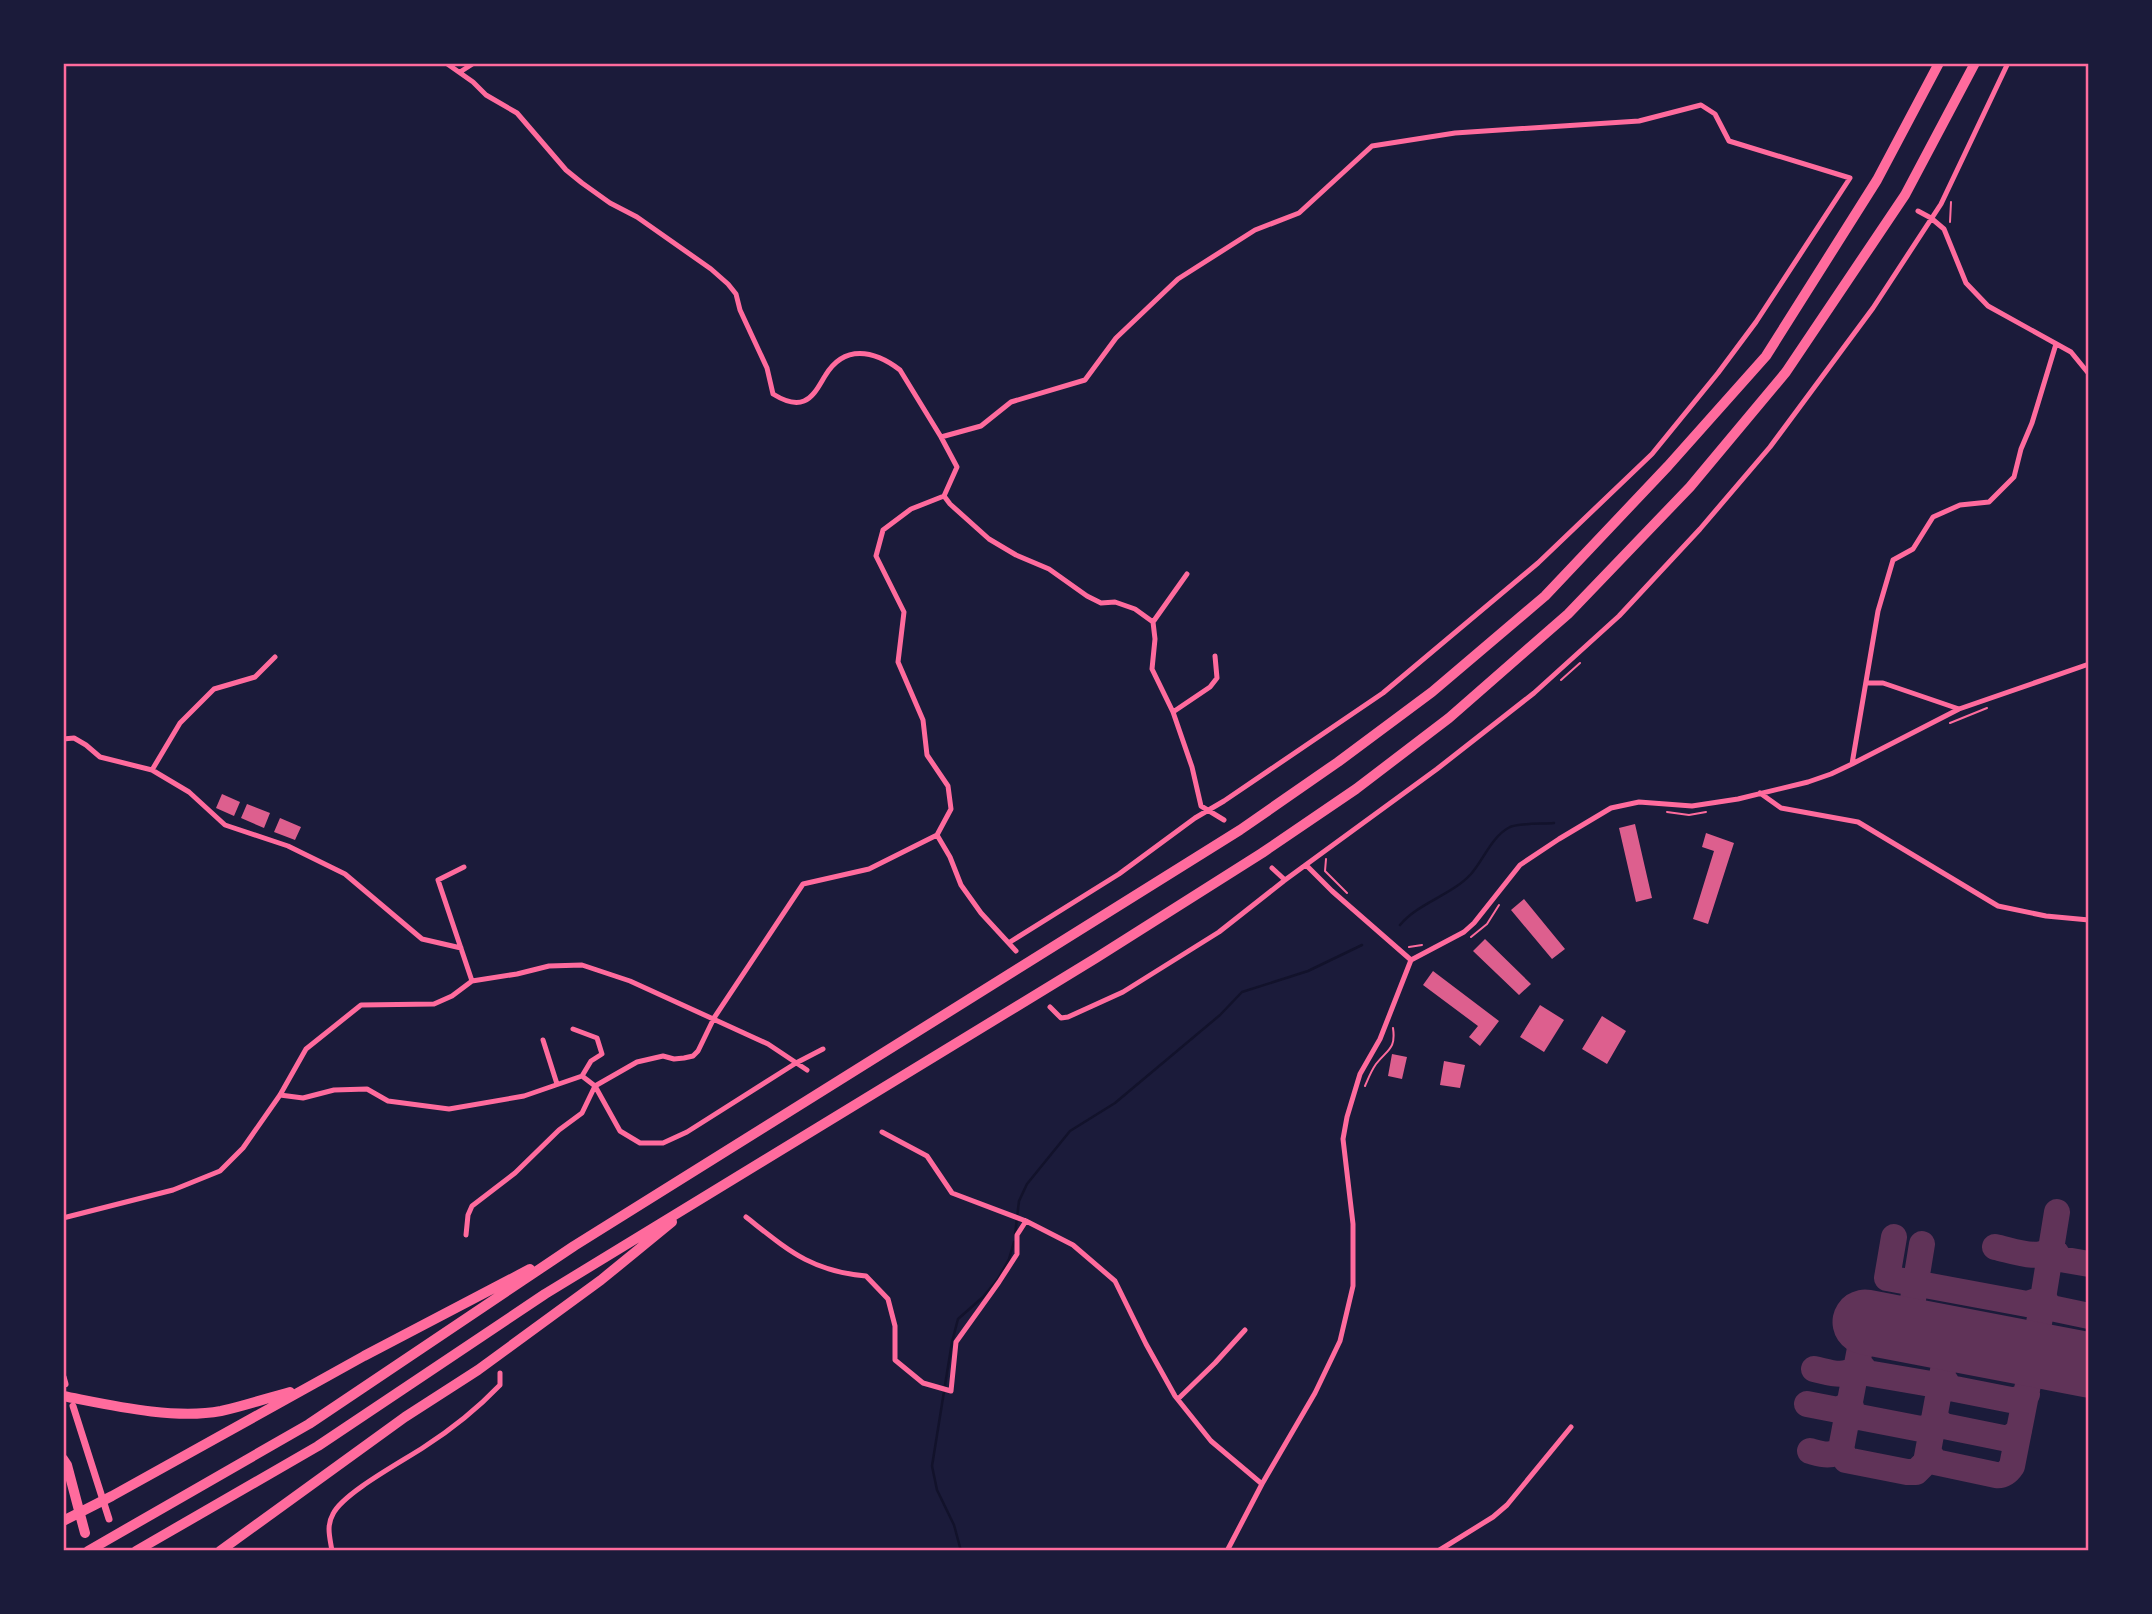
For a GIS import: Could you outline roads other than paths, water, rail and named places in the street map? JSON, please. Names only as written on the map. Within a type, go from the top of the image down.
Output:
[{"type":"highway","points":[[88,1551],[309,1424],[574,1246],[1240,830],[1432,692],[1545,596],[1668,466],[1766,356],[1877,180],[1939,63]]},
{"type":"highway","points":[[136,1551],[318,1446],[545,1294],[1084,966],[1262,853],[1356,789],[1449,718],[1568,614],[1690,487],[1786,372],[1895,210],[1975,63]]},
{"type":"highway","points":[[220,1551],[601,1280],[702,1197]]},
{"type":"highway","points":[[63,1521],[307,1387],[574,1246]]},
{"type":"highway","points":[[63,1396],[138,1410],[182,1413],[219,1411],[307,1387]]},
{"type":"highway","points":[[63,1459],[70,1475],[85,1533]]},
{"type":"street","points":[[446,63],[486,95],[517,113],[566,170],[582,183],[610,203],[637,217],[728,284],[736,293],[740,310],[767,368],[772,394],[794,402],[804,401],[812,395],[842,357],[863,352],[891,363],[900,370],[942,437],[957,467],[944,496],[911,509],[883,530],[876,556],[904,612],[898,662],[923,720],[928,755],[948,786],[951,809],[937,835],[869,870],[803,884],[714,1018],[698,1051],[693,1056],[674,1059],[663,1056],[637,1062],[595,1086],[582,1113],[559,1130],[515,1173],[472,1206],[466,1235]]},
{"type":"street","points":[[460,72],[474,63]]},
{"type":"street","points":[[1050,1007],[1061,1018],[1068,1017],[1123,992],[1219,932],[1285,880],[1437,769],[1534,692],[1619,616],[1709,519],[1770,447],[1874,308],[1941,204],[2008,63]]},
{"type":"street","points":[[942,437],[981,426],[1012,402],[1085,380],[1116,338],[1178,278],[1255,230],[1298,213],[1372,146],[1455,133],[1639,121],[1701,105],[1715,114],[1729,141],[1850,178],[1756,322],[1718,373],[1652,454],[1538,563],[1383,694],[1208,810],[1119,874],[1010,942]]},
{"type":"street","points":[[1918,211],[1944,229],[1966,283],[1988,306],[2071,352],[2089,374]]},
{"type":"street","points":[[1852,764],[1878,611],[1893,560],[1913,549],[1933,517],[1960,505],[1989,502],[2014,477],[2056,344]]},
{"type":"street","points":[[944,496],[950,505],[989,538],[1016,555],[1049,569],[1101,603],[1115,602],[1135,609],[1153,622]]},
{"type":"street","points":[[1187,574],[1153,622],[1155,639],[1152,669],[1173,712],[1192,766],[1201,806],[1224,820]]},
{"type":"street","points":[[1173,712],[1210,687],[1217,678],[1215,656]]},
{"type":"street","points":[[152,770],[180,723],[214,689],[255,677],[275,657]]},
{"type":"street","points":[[1227,1551],[1315,1392],[1340,1341],[1353,1286],[1353,1224],[1343,1139],[1347,1117],[1360,1074],[1380,1039],[1411,960],[1464,932],[1520,865],[1611,808],[1639,802],[1692,806],[1808,782],[1852,764],[1959,709],[2089,663]]},
{"type":"street","points":[[1867,682],[1883,683],[1959,709]]},
{"type":"street","points":[[63,739],[74,738],[100,757],[152,770],[189,792],[225,825],[288,846],[345,874],[422,939],[461,948]]},
{"type":"street","points":[[1760,793],[1781,808],[1858,822],[1998,906],[2046,916],[2089,920]]},
{"type":"street","points":[[937,835],[950,857],[961,885],[981,913],[1016,951]]},
{"type":"street","points":[[1306,865],[1411,960]]},
{"type":"street","points":[[464,867],[438,880],[472,981]]},
{"type":"street","points":[[1272,868],[1285,880]]},
{"type":"street","points":[[63,1218],[173,1190],[220,1171],[243,1148],[280,1095],[306,1049],[361,1005],[434,1004],[452,996],[472,981],[549,966],[582,965],[630,981],[714,1018],[768,1044],[807,1070]]},
{"type":"street","points":[[280,1095],[303,1098],[334,1090],[367,1089],[388,1101],[449,1109],[524,1096],[582,1076],[591,1061],[602,1054],[597,1038],[573,1029]]},
{"type":"street","points":[[543,1040],[557,1084]]},
{"type":"street","points":[[582,1076],[595,1086],[620,1132],[640,1143],[663,1143],[687,1132],[796,1063],[823,1049]]},
{"type":"street","points":[[882,1132],[928,1156],[952,1193],[1026,1221],[1073,1245],[1115,1281],[1146,1344],[1178,1399],[1211,1441],[1262,1484]]},
{"type":"street","points":[[746,1217],[811,1264],[842,1274],[866,1276],[888,1299],[895,1326],[895,1360],[923,1383],[951,1391],[956,1342],[1017,1254],[1017,1235],[1026,1221]]},
{"type":"street","points":[[1178,1399],[1245,1330]]},
{"type":"street","points":[[332,1551],[329,1530],[334,1511],[370,1481],[472,1412],[500,1385],[500,1373]]},
{"type":"street","points":[[73,1406],[109,1519]]},
{"type":"street","points":[[1438,1551],[1493,1517],[1507,1505],[1571,1427]]},
{"type":"waterway","points":[[1400,925],[1407,917],[1454,888],[1471,874],[1493,842],[1510,827],[1554,823]]},
{"type":"waterway","points":[[1015,1235],[1019,1201],[1027,1184],[1070,1131],[1115,1103],[1220,1015],[1242,992],[1308,971],[1362,945]]},
{"type":"waterway","points":[[961,1551],[954,1525],[937,1490],[932,1466],[952,1342],[958,1319],[983,1297],[998,1279],[1009,1259],[1014,1242]]}]
